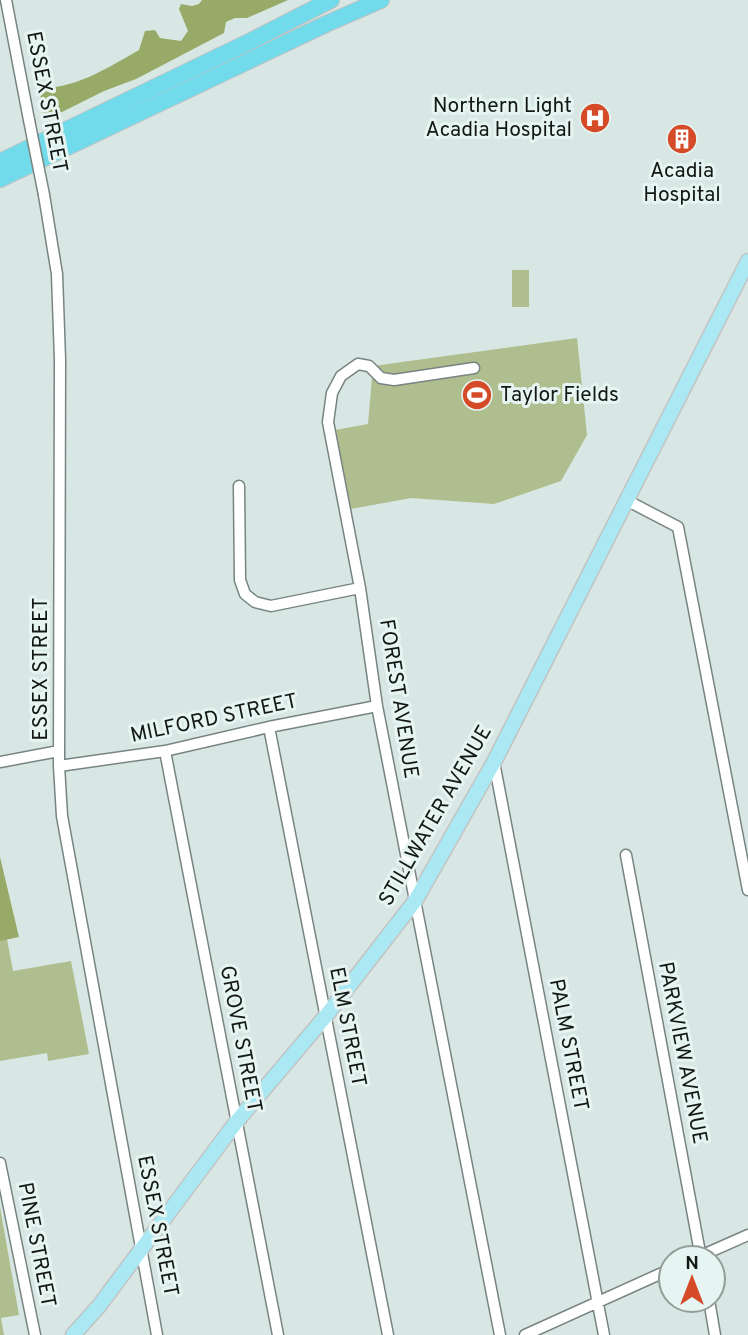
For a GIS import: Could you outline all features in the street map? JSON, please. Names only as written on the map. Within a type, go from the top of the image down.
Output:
[{"type":"highway","points":[[0,162],[331,0]]},
{"type":"highway","points":[[0,179],[381,0]]},
{"type":"main road","name":"STILLWATER AVENUE","points":[[73,1335],[99,1306],[237,1122],[325,1017],[415,901],[494,762],[748,261]]},
{"type":"street","name":"ESSEX STREET","points":[[6,0],[57,274],[60,360],[62,816],[158,1335]]},
{"type":"street","name":"FOREST AVENUE","points":[[474,368],[394,380],[381,378],[369,366],[358,364],[341,376],[332,393],[328,422],[360,588],[377,706],[500,1335]]},
{"type":"street","points":[[239,486],[240,580],[245,594],[255,602],[271,606],[360,588]]},
{"type":"street","points":[[626,500],[678,527],[748,890]]},
{"type":"street","name":"MILFORD STREET","points":[[60,766],[165,751],[377,706]]},
{"type":"street","name":"ELM STREET","points":[[269,727],[388,1335]]},
{"type":"street","points":[[0,762],[60,751]]},
{"type":"street","name":"GROVE STREET","points":[[165,751],[278,1335]]},
{"type":"street","name":"PALM STREET","points":[[494,762],[604,1335]]},
{"type":"street","name":"PARKVIEW AVENUE","points":[[626,855],[697,1244]]},
{"type":"street","name":"PINE STREET","points":[[0,1163],[35,1335]]},
{"type":"street","points":[[727,1245],[748,1236]]},
{"type":"street","points":[[525,1335],[657,1276]]},
{"type":"street","points":[[711,1314],[715,1335]]},
{"type":"green space","points":[[202,0],[288,0],[247,18],[235,18],[226,22],[224,33],[136,79],[62,112],[43,113],[40,94],[46,88],[82,80],[139,50],[145,31],[155,30],[160,38],[181,41],[188,31],[179,9],[181,4],[192,6]]},
{"type":"green space","points":[[512,270],[529,270],[529,307],[512,307]]},
{"type":"green space","name":"Taylor Fields","points":[[577,338],[587,435],[561,481],[494,504],[411,498],[351,509],[335,430],[368,424],[373,366]]},
{"type":"green space","points":[[0,857],[19,937],[0,941]]},
{"type":"green space","points":[[0,902],[13,971],[71,961],[89,1054],[48,1061],[47,1053],[0,1061]]},
{"type":"green space","points":[[0,1207],[19,1315],[1,1318],[4,1335],[0,1335]]},
{"type":"place","name":"Northern Light Acadia Hospital","points":[[595,118]]},
{"type":"place","name":"Acadia Hospital","points":[[682,139]]},
{"type":"place","name":"Taylor Fields","points":[[477,395]]}]
